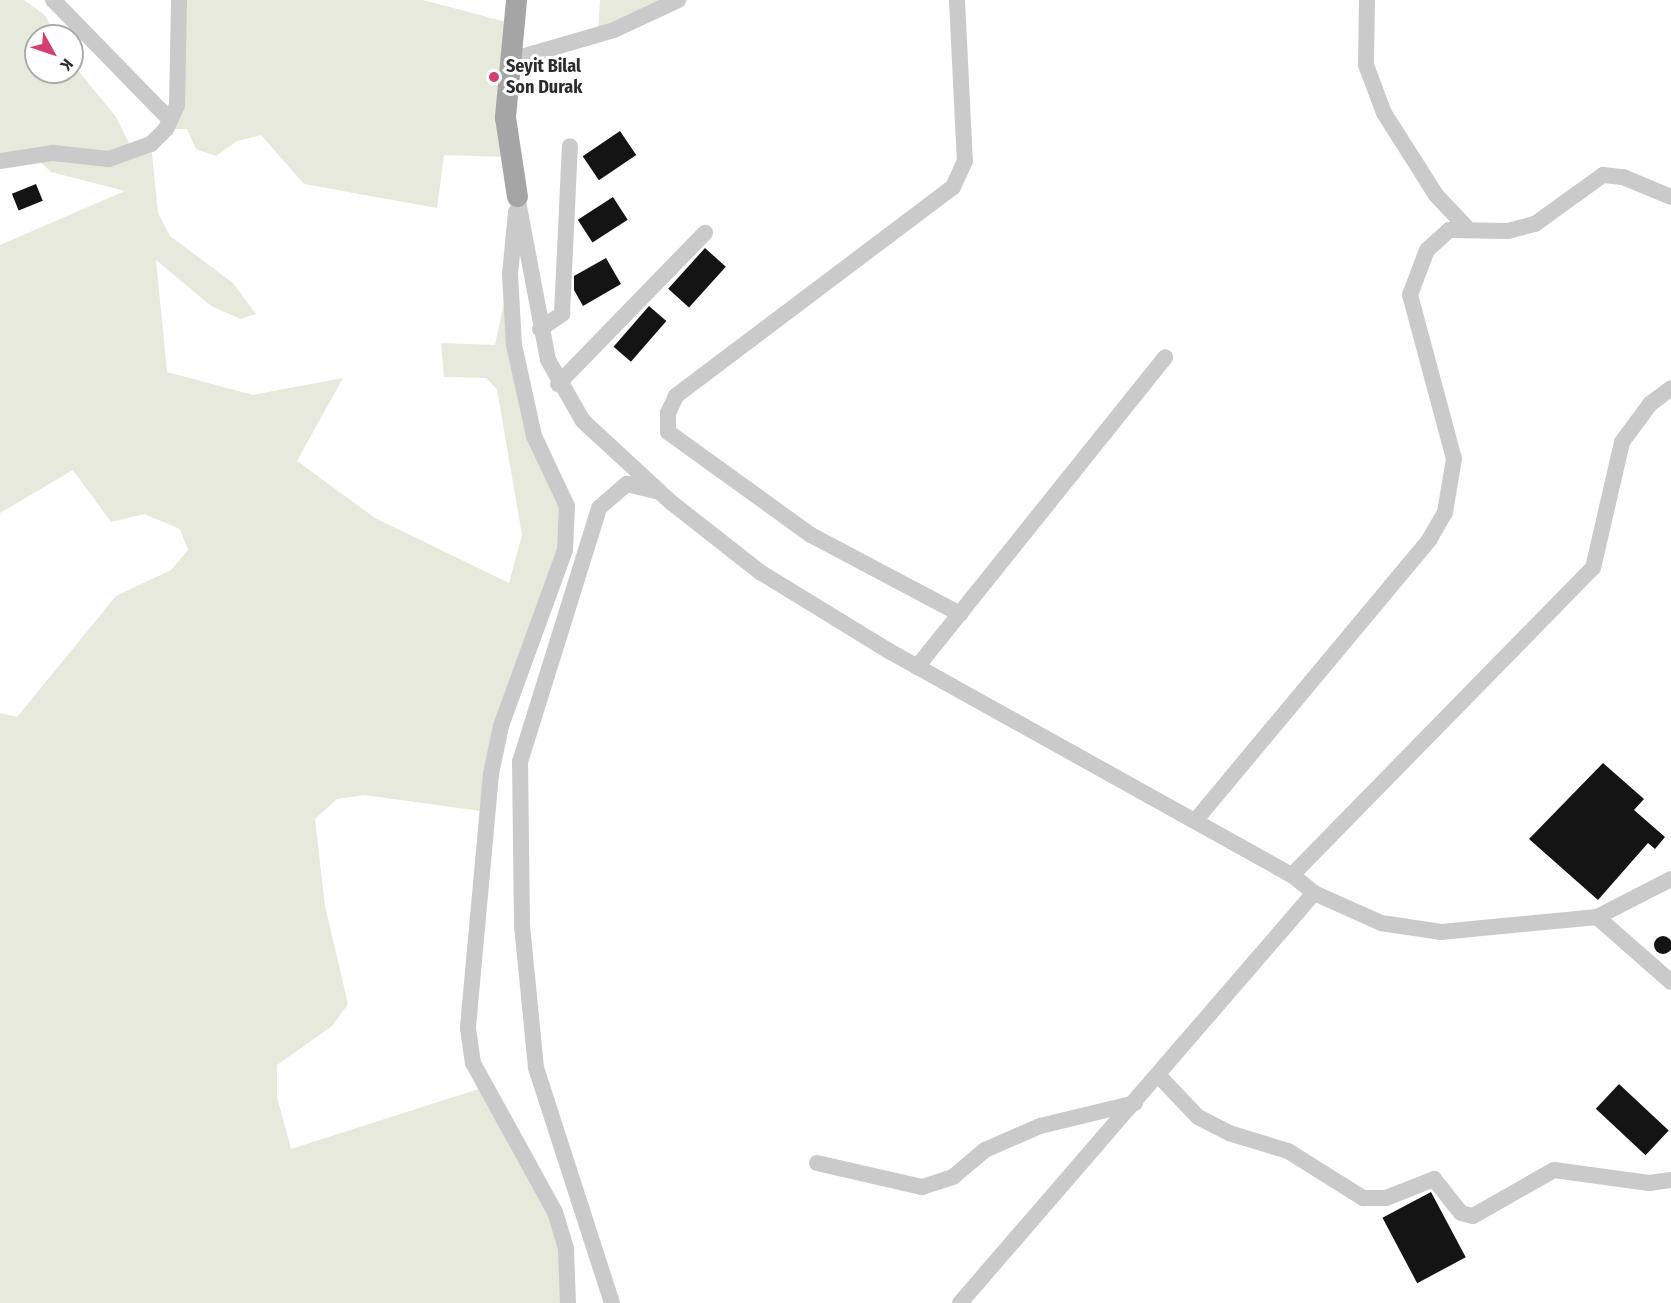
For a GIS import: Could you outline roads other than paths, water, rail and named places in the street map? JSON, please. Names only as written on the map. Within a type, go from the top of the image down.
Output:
[{"type":"main road","points":[[516,0],[505,117],[517,196]]},
{"type":"street","points":[[53,0],[170,120]]},
{"type":"street","points":[[0,161],[53,153],[109,159],[151,144],[170,120],[177,105],[179,0]]},
{"type":"street","points":[[957,0],[965,161],[953,187],[684,389],[668,413],[668,432],[811,536],[960,614]]},
{"type":"street","points":[[1367,0],[1366,64],[1384,113],[1436,195],[1466,227]]},
{"type":"street","points":[[511,60],[614,30],[676,1]]},
{"type":"street","points":[[540,329],[562,314],[570,146]]},
{"type":"street","points":[[1195,821],[1429,540],[1445,512],[1454,459],[1410,295],[1427,250],[1449,230],[1466,227],[1508,231],[1535,224],[1603,175],[1623,177],[1671,197]]},
{"type":"street","points":[[517,196],[540,329],[558,384],[583,421],[660,492],[760,572],[917,667],[1292,875],[1314,893],[1381,923],[1441,932],[1597,917],[1671,879]]},
{"type":"street","points":[[517,196],[510,274],[514,345],[534,436],[567,506],[565,550],[501,726],[491,774],[468,1028],[472,1063],[555,1212],[566,1249],[568,1303]]},
{"type":"street","points":[[558,384],[705,233]]},
{"type":"street","points":[[917,667],[1165,357]]},
{"type":"street","points":[[1292,875],[1593,568],[1622,442],[1650,404],[1671,388]]},
{"type":"street","points":[[612,1303],[536,1068],[522,924],[520,762],[599,508],[627,484],[660,492]]},
{"type":"street","points":[[960,1303],[1314,893]]},
{"type":"street","points":[[1597,917],[1671,982]]},
{"type":"street","points":[[1158,1076],[1198,1117],[1229,1133],[1288,1151],[1363,1198],[1386,1198],[1434,1179],[1461,1214],[1473,1216],[1554,1170],[1649,1183],[1671,1180]]},
{"type":"street","points":[[817,1163],[922,1187],[953,1177],[985,1150],[1040,1126],[1135,1103]]},
{"type":"place","name":"Seyit Bilal Son Durak","points":[[494,77]]}]
